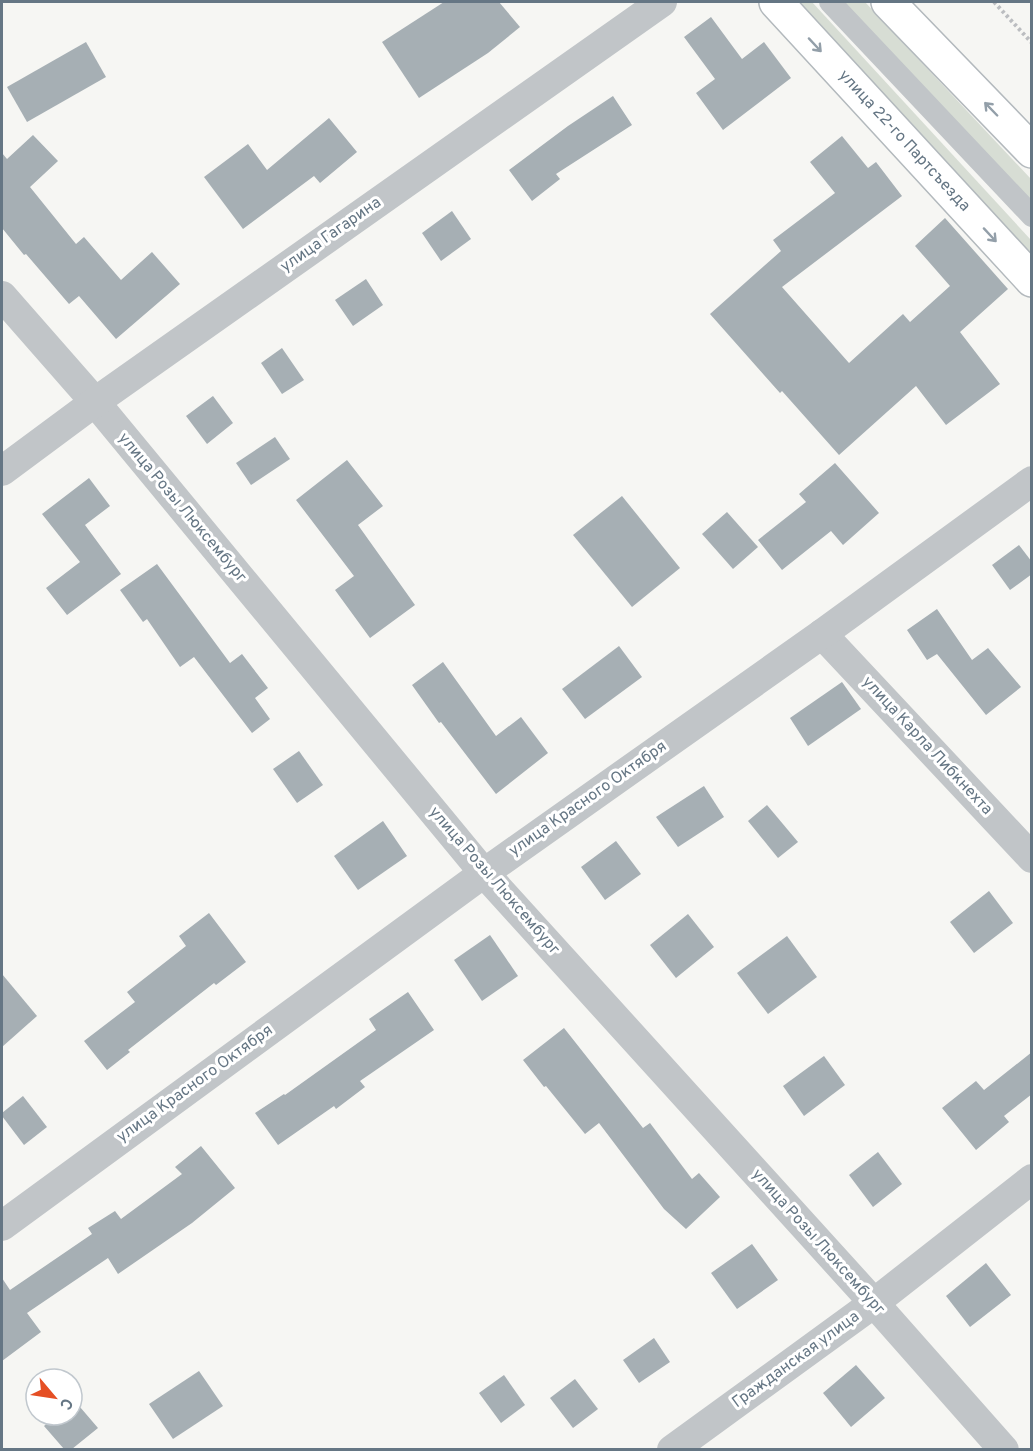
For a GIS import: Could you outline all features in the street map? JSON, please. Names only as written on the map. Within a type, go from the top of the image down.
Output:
[{"type":"main road","name":"улица 22-го Партсъезда","points":[[776,2],[1032,280]]},
{"type":"main road","points":[[888,2],[1032,151]]},
{"type":"street","name":"улица Гагарина","points":[[2,471],[95,402],[663,2]]},
{"type":"street","points":[[830,2],[1032,216]]},
{"type":"street","name":"улица Розы Люксембург","points":[[2,296],[95,402],[484,873],[1004,1449]]},
{"type":"street","name":"улица Красного Октября","points":[[2,1226],[484,873],[822,634],[1032,481]]},
{"type":"street","name":"улица Карла Либкнехта","points":[[822,634],[1032,858]]},
{"type":"street","name":"Гражданская улица","points":[[672,1449],[874,1304],[1032,1179]]},
{"type":"path","points":[[994,2],[1032,43]]},
{"type":"shaded area","points":[[788,2],[812,2],[1031,240],[1031,262]]},
{"type":"shaded area","points":[[838,2],[865,2],[1031,179],[1031,207]]},
{"type":"building","points":[[444,2],[499,2],[520,27],[488,53],[419,98],[382,42]]},
{"type":"building","points":[[711,17],[742,59],[764,42],[791,78],[723,130],[696,93],[715,79],[684,37]]},
{"type":"building","points":[[86,42],[106,77],[27,122],[7,87]]},
{"type":"building","points":[[613,96],[632,125],[556,174],[560,179],[532,201],[509,170]]},
{"type":"building","points":[[329,118],[357,152],[320,183],[314,176],[243,229],[204,177],[248,144],[267,170]]},
{"type":"building","points":[[33,135],[58,161],[30,187],[76,244],[84,237],[121,280],[152,252],[180,284],[116,339],[79,296],[69,304],[2,228],[2,153],[7,159]]},
{"type":"building","points":[[842,136],[868,168],[876,162],[902,196],[782,287],[849,363],[903,314],[910,322],[950,286],[915,246],[945,218],[1008,289],[960,332],[1000,384],[946,425],[916,386],[839,455],[710,314],[781,251],[773,240],[835,193],[810,162]]},
{"type":"building","points":[[452,211],[471,239],[441,261],[422,233]]},
{"type":"building","points":[[366,279],[383,305],[353,326],[335,300]]},
{"type":"building","points":[[282,348],[304,380],[282,394],[261,363]]},
{"type":"building","points":[[213,396],[233,423],[207,444],[186,416]]},
{"type":"building","points":[[275,437],[290,459],[251,485],[236,463]]},
{"type":"building","points":[[347,460],[383,506],[358,525],[415,605],[370,638],[335,590],[354,576],[296,500]]},
{"type":"building","points":[[835,463],[879,513],[843,545],[831,531],[782,570],[758,540],[806,502],[799,494]]},
{"type":"building","points":[[89,478],[110,506],[85,525],[121,574],[67,615],[46,588],[80,562],[42,514]]},
{"type":"building","points":[[622,496],[680,568],[632,607],[573,535]]},
{"type":"building","points":[[727,512],[758,547],[733,569],[702,534]]},
{"type":"building","points":[[1019,545],[1032,562],[1032,574],[1010,590],[992,565]]},
{"type":"building","points":[[157,564],[230,663],[242,654],[268,688],[255,698],[270,719],[252,733],[194,657],[180,667],[147,619],[143,622],[120,590]]},
{"type":"building","points":[[937,609],[972,660],[988,648],[1021,687],[986,715],[937,654],[927,660],[907,630]]},
{"type":"building","points":[[619,646],[642,677],[585,719],[562,689]]},
{"type":"building","points":[[443,662],[496,736],[521,717],[548,753],[496,794],[441,722],[439,723],[412,685]]},
{"type":"building","points":[[842,682],[861,709],[808,746],[790,718]]},
{"type":"building","points":[[299,751],[323,785],[297,803],[273,769]]},
{"type":"building","points":[[704,786],[724,817],[678,847],[656,817]]},
{"type":"building","points":[[767,805],[798,842],[778,858],[748,821]]},
{"type":"building","points":[[383,821],[407,856],[358,890],[334,856]]},
{"type":"building","points":[[616,841],[641,874],[605,900],[581,867]]},
{"type":"building","points":[[989,891],[1013,923],[974,953],[950,922]]},
{"type":"building","points":[[209,913],[246,962],[216,985],[214,983],[128,1050],[130,1052],[107,1070],[84,1041],[135,1002],[127,992],[186,946],[179,936]]},
{"type":"building","points":[[688,914],[714,947],[676,978],[650,945]]},
{"type":"building","points":[[490,935],[518,976],[482,1001],[454,960]]},
{"type":"building","points":[[787,936],[817,977],[768,1014],[737,973]]},
{"type":"building","points":[[2,974],[37,1016],[2,1047]]},
{"type":"building","points":[[408,992],[434,1030],[360,1081],[365,1087],[336,1109],[334,1106],[278,1145],[255,1113],[285,1095],[376,1030],[369,1019]]},
{"type":"building","points":[[564,1028],[643,1128],[650,1123],[692,1179],[699,1173],[720,1197],[686,1229],[664,1209],[599,1123],[585,1134],[523,1060]]},
{"type":"building","points":[[1032,1052],[1032,1094],[1004,1116],[1009,1122],[976,1150],[942,1108],[976,1081],[984,1090]]},
{"type":"building","points":[[824,1056],[845,1085],[804,1116],[783,1086]]},
{"type":"building","points":[[23,1096],[47,1127],[24,1145],[2,1116],[2,1113]]},
{"type":"building","points":[[201,1146],[235,1188],[192,1223],[118,1274],[108,1258],[27,1313],[41,1332],[2,1361],[2,1278],[10,1290],[92,1234],[88,1228],[115,1211],[121,1219],[182,1174],[175,1167]]},
{"type":"building","points":[[878,1152],[902,1184],[873,1207],[849,1175]]},
{"type":"building","points":[[752,1244],[778,1280],[737,1309],[711,1273]]},
{"type":"building","points":[[986,1263],[1011,1295],[970,1327],[946,1296]]},
{"type":"building","points":[[654,1338],[670,1362],[639,1383],[623,1360]]},
{"type":"building","points":[[856,1365],[885,1398],[851,1427],[823,1393]]},
{"type":"building","points":[[199,1371],[223,1406],[173,1439],[149,1404]]},
{"type":"building","points":[[504,1375],[525,1405],[501,1423],[479,1393]]},
{"type":"building","points":[[575,1379],[598,1409],[573,1428],[550,1398]]},
{"type":"building","points":[[84,1412],[98,1428],[72,1449],[64,1449],[45,1427],[84,1427]]}]
